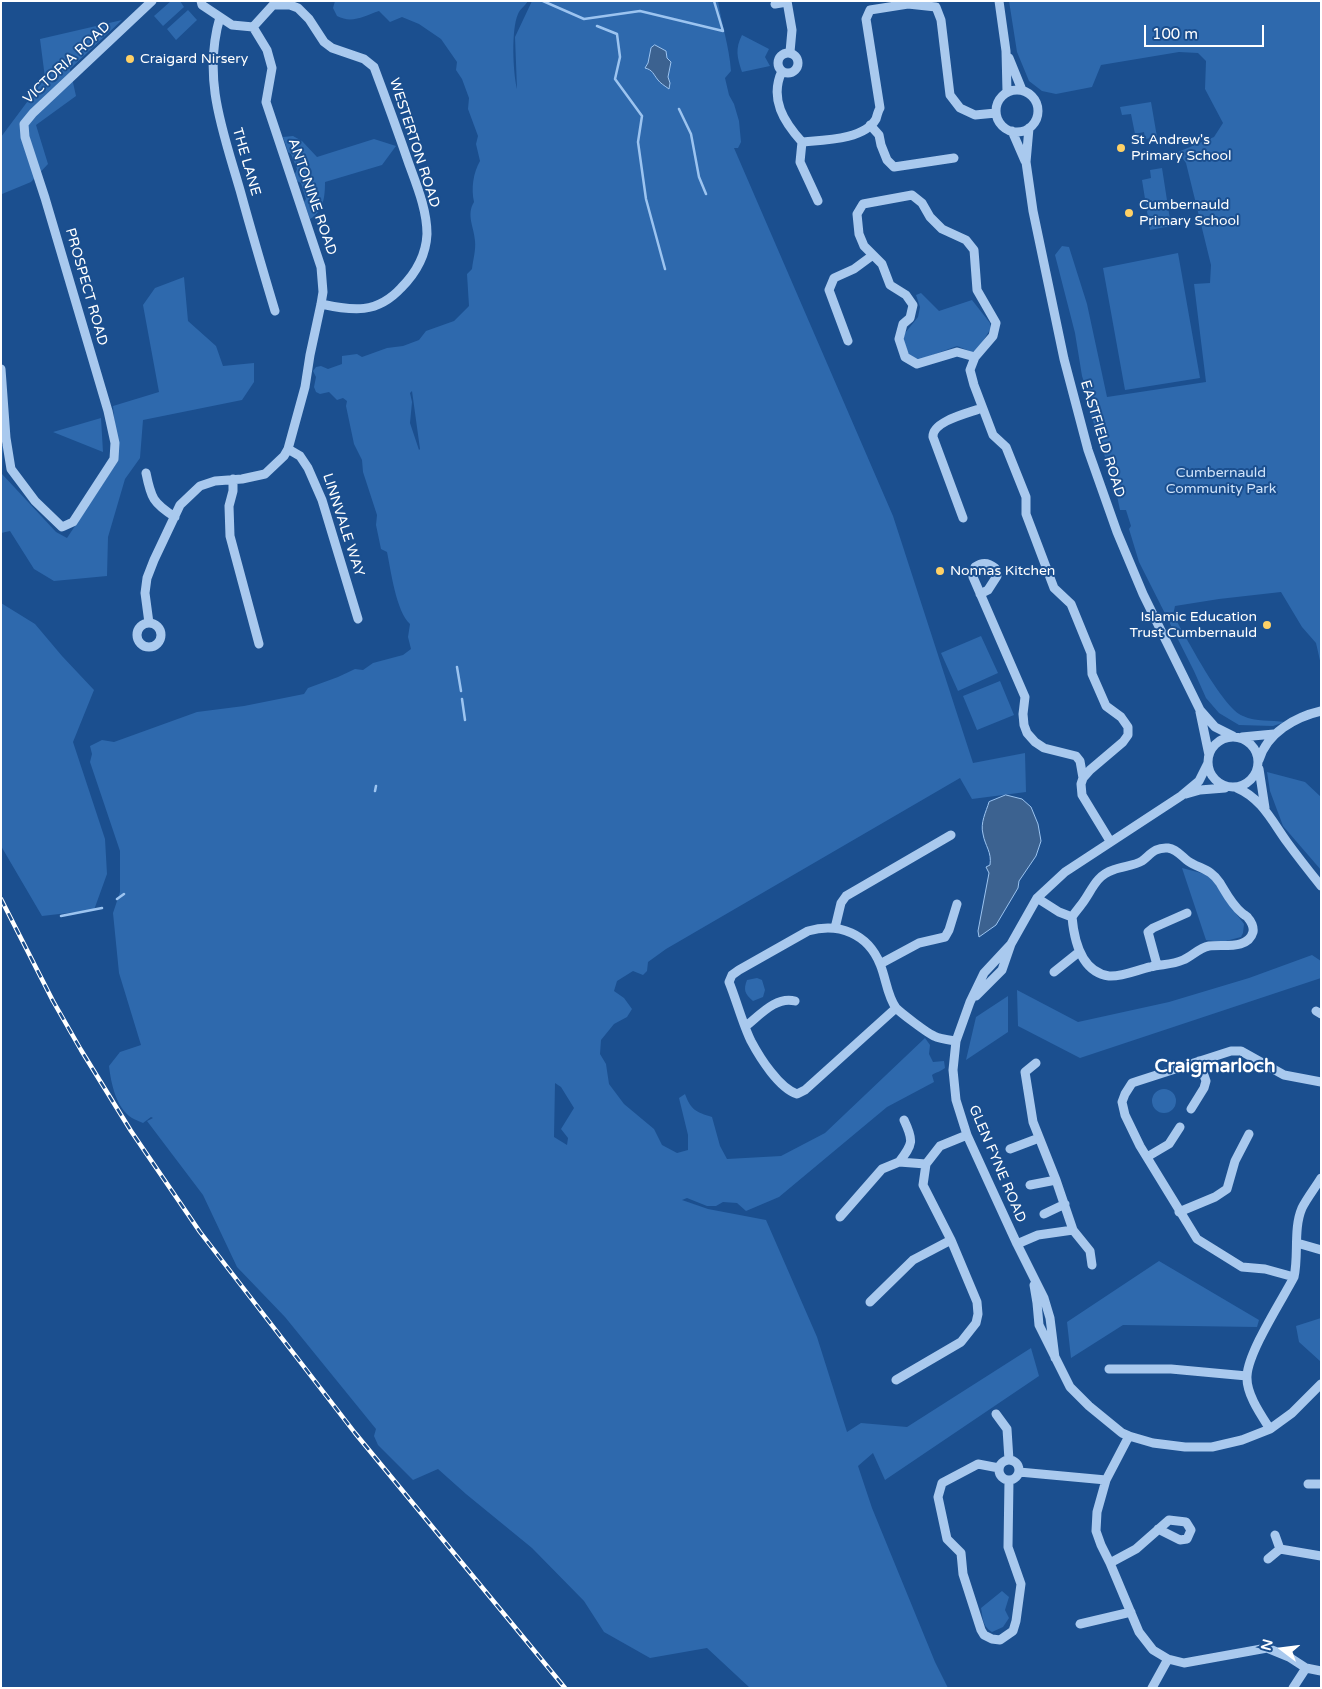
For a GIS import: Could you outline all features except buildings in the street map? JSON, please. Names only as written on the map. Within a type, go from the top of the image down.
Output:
[{"type":"street","name":"VICTORIA ROAD","points":[[24,124],[33,113],[152,1]]},
{"type":"street","points":[[200,1],[202,5],[232,25],[253,26]]},
{"type":"street","name":"EASTFIELD ROAD","points":[[999,1],[1006,51],[1007,92],[1000,98],[996,113],[998,121],[1006,129],[1012,131],[1026,162]]},
{"type":"street","points":[[775,4],[787,2],[792,30],[790,52]]},
{"type":"street","name":"WESTERTON ROAD","points":[[253,26],[273,4],[300,5],[324,42],[332,48],[364,59],[374,67],[424,210],[427,235],[423,257],[413,275],[395,294],[374,307],[346,310],[320,304]]},
{"type":"street","points":[[802,142],[847,137],[866,130],[875,120],[880,108],[866,19],[870,10],[908,4],[936,7],[941,20],[950,95],[960,108],[975,115],[996,113]]},
{"type":"street","name":"THE LANE","points":[[220,17],[214,48],[213,83],[219,117],[275,311]]},
{"type":"street","name":"ANTONINE ROAD","points":[[150,623],[145,593],[148,578],[154,560],[180,505],[200,486],[215,481],[265,474],[284,456],[288,449],[306,388],[310,356],[323,292],[321,267],[266,102],[272,68],[267,50],[253,26]]},
{"type":"street","name":"EASTFIELD ROAD","points":[[1006,51],[1022,90],[1028,92],[1038,108],[1037,118],[1029,128],[1026,162],[1033,211],[1064,359],[1088,450],[1117,532],[1143,594],[1200,710],[1216,727],[1237,737]]},
{"type":"street","points":[[790,52],[798,60],[798,66],[794,71],[788,73],[782,71],[778,66],[778,59],[783,54],[790,52]]},
{"type":"street","points":[[782,71],[778,80],[776,94],[780,110],[788,126],[802,142],[800,162],[818,201]]},
{"type":"street","points":[[1007,92],[1022,90]]},
{"type":"street","name":"PROSPECT ROAD","points":[[1,368],[6,438],[11,469],[35,501],[62,527],[73,522],[114,459],[114,443],[108,411],[25,137],[24,124]]},
{"type":"street","points":[[870,125],[879,135],[887,160],[894,167],[954,158]]},
{"type":"street","points":[[1012,131],[1018,132],[1029,128]]},
{"type":"street","points":[[975,357],[957,352],[916,364],[905,357],[899,339],[903,324],[910,318],[914,305],[906,295],[890,285],[882,264],[864,246],[859,234],[857,214],[863,204],[912,195],[922,203],[930,217],[942,229],[966,240],[974,250],[977,290],[996,323],[993,336],[975,357],[970,370],[982,408],[993,435],[1006,447],[1026,498],[1026,514],[1054,588],[1071,604],[1091,654],[1092,674],[1106,706],[1121,717],[1128,727],[1128,735],[1123,742],[1090,770],[1083,778],[1081,784],[1082,795],[1110,841]]},
{"type":"street","points":[[848,341],[829,290],[831,283],[834,278],[854,269],[873,255]]},
{"type":"street","points":[[963,518],[933,433],[935,428],[942,423],[982,408]]},
{"type":"street","name":"LINNVALE WAY","points":[[288,449],[300,456],[308,468],[322,500],[358,619]]},
{"type":"street","points":[[146,473],[152,499],[160,507],[175,516]]},
{"type":"street","points":[[233,479],[233,491],[229,506],[230,536],[259,644]]},
{"type":"street","points":[[980,594],[1024,697],[1024,725],[1028,734],[1044,748],[1076,756],[1080,761],[1083,778]]},
{"type":"street","name":"EASTFIELD ROAD","points":[[1200,710],[1208,761]]},
{"type":"street","points":[[1233,788],[1245,785],[1253,778],[1262,752],[1274,734],[1294,721],[1321,711]]},
{"type":"street","points":[[1274,734],[1226,737],[1219,741],[1213,746],[1208,761],[1212,776],[1216,781],[1250,795],[1265,808],[1301,862],[1321,886]]},
{"type":"street","points":[[1237,737],[1248,741],[1258,753],[1265,808]]},
{"type":"street","name":"GLEN FYNE ROAD","points":[[1208,761],[1198,781],[1181,796],[1065,872],[1037,898],[1011,944],[984,973],[970,1002],[956,1041],[953,1070],[956,1100],[967,1135],[1032,1275],[1039,1325],[1055,1358],[1070,1386],[1083,1400],[1122,1433],[1153,1444],[1185,1448],[1212,1447],[1242,1440],[1270,1429],[1292,1413],[1318,1388]]},
{"type":"street","name":"GLEN FYNE ROAD","points":[[1181,796],[1200,790],[1233,788]]},
{"type":"street","points":[[834,928],[846,896],[950,835]]},
{"type":"street","points":[[1161,848],[1170,848],[1178,851],[1192,864],[1215,875],[1233,904],[1242,914],[1248,917],[1253,925],[1253,932],[1250,938],[1243,943],[1233,946],[1201,948],[1185,959],[1172,964],[1157,965],[1120,975],[1110,976],[1095,970],[1079,952],[1072,917],[1094,884],[1105,873],[1142,861],[1153,851],[1161,848]]},
{"type":"street","points":[[1037,898],[1054,910],[1072,917]]},
{"type":"street","points":[[880,964],[919,943],[945,937],[950,930],[957,904]]},
{"type":"street","points":[[1157,965],[1148,932],[1187,913]]},
{"type":"street","points":[[896,1008],[806,1090],[797,1094],[789,1091],[767,1065],[751,1040],[729,982],[732,975],[808,931],[820,928],[845,930],[863,939],[869,946],[880,964],[896,1008],[933,1036],[956,1041]]},
{"type":"street","points":[[1054,972],[1079,952]]},
{"type":"street","points":[[746,1026],[780,1000],[788,999],[795,1001]]},
{"type":"street","points":[[1294,1277],[1265,1269],[1242,1267],[1197,1239],[1147,1157],[1125,1115],[1122,1102],[1132,1083],[1231,1051],[1241,1051],[1284,1075],[1320,1082]]},
{"type":"street","points":[[1191,1109],[1204,1088],[1206,1081],[1199,1061]]},
{"type":"street","points":[[1036,1063],[1025,1072],[1033,1122],[1065,1204],[1073,1230],[1090,1251],[1092,1265]]},
{"type":"street","points":[[899,1162],[909,1148],[911,1135],[904,1120]]},
{"type":"street","points":[[1147,1157],[1169,1144],[1180,1127]]},
{"type":"street","points":[[1179,1212],[1215,1197],[1227,1189],[1235,1161],[1249,1134]]},
{"type":"street","points":[[896,1380],[961,1342],[976,1322],[978,1314],[977,1302],[923,1185],[926,1164],[940,1146],[967,1135]]},
{"type":"street","points":[[1010,1149],[1040,1138]]},
{"type":"street","points":[[840,1217],[882,1169],[899,1162],[926,1164]]},
{"type":"street","points":[[1270,1429],[1252,1398],[1247,1376],[1258,1344],[1294,1277],[1297,1266],[1298,1226],[1302,1209],[1321,1178]]},
{"type":"street","points":[[1030,1185],[1056,1180]]},
{"type":"street","points":[[1044,1214],[1065,1204]]},
{"type":"street","points":[[1017,1244],[1038,1234],[1073,1230]]},
{"type":"street","points":[[870,1302],[913,1260],[950,1240]]},
{"type":"street","points":[[1298,1244],[1321,1250]]},
{"type":"street","points":[[1109,1369],[1171,1369],[1247,1376]]},
{"type":"street","points":[[996,1414],[1007,1429],[1010,1460]]},
{"type":"street","points":[[1129,1436],[1106,1480],[1097,1512],[1096,1531],[1139,1632],[1153,1650],[1168,1659],[1184,1663],[1267,1648],[1289,1657],[1306,1668],[1321,1671]]},
{"type":"street","points":[[1010,1460],[1002,1463],[999,1468],[999,1474],[1009,1480],[1014,1479],[1019,1472]]},
{"type":"street","points":[[1010,1460],[1016,1464],[1019,1472]]},
{"type":"street","points":[[999,1468],[978,1464],[942,1483],[938,1497],[947,1539],[961,1553],[963,1574],[980,1630],[984,1635],[1000,1640],[1013,1631],[1021,1584],[1008,1547],[1009,1480]]},
{"type":"street","points":[[1019,1472],[1106,1480]]},
{"type":"street","points":[[1308,1484],[1321,1484]]},
{"type":"street","points":[[1110,1563],[1136,1549],[1158,1529]]},
{"type":"street","points":[[1275,1535],[1280,1549]]},
{"type":"street","points":[[1268,1559],[1280,1549],[1321,1556]]},
{"type":"street","points":[[1080,1624],[1131,1612]]},
{"type":"street","points":[[1152,1688],[1168,1659]]},
{"type":"street","points":[[1293,1688],[1306,1668]]},
{"type":"green space","points":[[171,1],[180,1],[184,7],[163,26],[154,16]]},
{"type":"green space","points":[[335,1],[528,1],[518,14],[514,30],[514,72],[517,89],[515,37],[532,1],[718,1],[731,71],[725,78],[739,121],[741,142],[738,148],[734,148],[893,516],[973,763],[1025,753],[1026,792],[972,799],[960,778],[666,949],[648,962],[647,971],[643,975],[633,971],[617,981],[614,991],[624,998],[632,1009],[627,1017],[614,1024],[601,1040],[600,1054],[606,1064],[609,1084],[624,1104],[654,1129],[662,1145],[677,1153],[688,1150],[688,1135],[679,1098],[685,1094],[689,1104],[695,1110],[712,1117],[720,1146],[727,1159],[781,1156],[825,1133],[925,1038],[930,1045],[929,1054],[933,1062],[944,1061],[945,1068],[932,1075],[934,1082],[887,1107],[779,1197],[746,1211],[737,1203],[723,1202],[716,1206],[707,1206],[687,1198],[682,1200],[708,1209],[766,1220],[817,1337],[847,1432],[861,1423],[907,1427],[1031,1348],[1039,1376],[885,1480],[873,1453],[858,1466],[872,1508],[935,1662],[948,1688],[750,1688],[707,1648],[650,1658],[604,1632],[584,1601],[532,1548],[438,1469],[413,1480],[378,1445],[374,1436],[376,1429],[285,1317],[237,1267],[203,1195],[147,1121],[153,1118],[151,1117],[143,1123],[132,1118],[126,1114],[115,1095],[109,1066],[120,1052],[141,1045],[119,973],[113,913],[120,892],[120,851],[90,762],[92,754],[90,746],[102,740],[114,742],[197,712],[244,706],[304,694],[308,688],[355,669],[363,670],[373,663],[403,655],[411,649],[408,637],[410,624],[405,618],[398,601],[387,552],[381,549],[376,525],[377,515],[363,472],[362,460],[354,444],[346,406],[347,401],[343,398],[337,400],[329,392],[320,394],[316,392],[314,387],[316,377],[313,371],[316,367],[321,366],[328,369],[342,364],[342,356],[357,354],[362,357],[419,340],[426,331],[454,321],[469,306],[467,274],[472,269],[475,248],[471,212],[474,202],[473,181],[480,161],[476,144],[478,136],[468,109],[469,98],[462,79],[456,70],[457,62],[441,39],[419,24],[402,17],[390,22],[379,11],[358,18],[348,19],[337,16],[333,8]],"holes":[[[412,391],[420,449],[419,450],[410,423],[412,402],[410,393]],[[555,1083],[561,1087],[574,1108],[561,1129],[568,1138],[567,1145],[554,1137]]]},
{"type":"green space","name":"Cumbernauld Community Park","points":[[1009,1],[1321,1],[1321,665],[1316,643],[1302,627],[1281,592],[1175,606],[1173,615],[1215,686],[1234,710],[1243,716],[1253,719],[1285,722],[1273,726],[1239,725],[1219,713],[1206,698],[1139,562],[1129,529],[1131,526],[1126,510],[1120,510],[1112,472],[1086,400],[1090,400],[1082,376],[1075,333],[1055,255],[1062,246],[1069,247],[1087,304],[1107,397],[1206,382],[1194,284],[1210,283],[1211,265],[1186,163],[1178,152],[1214,137],[1223,123],[1205,89],[1206,61],[1198,53],[1179,52],[1101,65],[1092,87],[1056,94],[1042,91],[1029,81],[1017,52]]},
{"type":"green space","points":[[188,10],[197,20],[176,40],[167,29]]},
{"type":"green space","points":[[122,20],[70,69],[76,96],[36,125],[48,164],[31,182],[2,194],[1,197],[1,137],[45,78],[40,39]]},
{"type":"green space","points":[[742,35],[769,49],[765,57],[770,66],[742,72],[739,62],[738,45]]},
{"type":"green space","points":[[1151,102],[1157,137],[1145,139],[1144,132],[1135,134],[1131,114],[1122,115],[1120,107]]},
{"type":"green space","points":[[293,136],[302,141],[317,157],[374,139],[396,146],[382,165],[325,182],[324,198],[321,207],[315,216],[310,219],[304,202],[306,199],[301,183],[297,181],[295,174],[297,169],[283,137]]},
{"type":"green space","points":[[1162,168],[1171,226],[1150,230],[1142,180],[1151,178],[1150,170]]},
{"type":"green space","points":[[1178,253],[1200,378],[1125,390],[1103,268]]},
{"type":"green space","points":[[184,277],[188,321],[216,346],[223,366],[254,363],[254,382],[242,400],[143,420],[140,458],[125,479],[108,537],[107,576],[54,581],[34,569],[10,531],[1,533],[1,445],[3,445],[2,474],[56,532],[67,538],[118,461],[113,406],[159,392],[143,305],[155,288]]},
{"type":"green space","points":[[921,293],[939,311],[972,300],[990,323],[991,328],[977,351],[972,352],[957,346],[916,361],[910,358],[903,339],[905,333],[918,317],[920,307],[916,295]]},
{"type":"green space","points":[[101,418],[103,452],[53,432]]},
{"type":"green space","points":[[1,603],[35,624],[94,690],[73,742],[105,839],[107,874],[94,910],[42,916],[1,846]]},
{"type":"green space","points":[[981,636],[998,673],[958,691],[941,653]]},
{"type":"green space","points":[[1000,681],[1014,715],[977,730],[963,696]]},
{"type":"green space","points":[[1267,772],[1305,782],[1321,797],[1321,870],[1283,826],[1270,791]]},
{"type":"green space","points":[[1182,868],[1209,875],[1244,924],[1241,937],[1222,942],[1206,940]]},
{"type":"green space","points":[[1312,955],[1321,961],[1321,978],[1080,1058],[1018,1026],[1017,990],[1078,1022],[1169,1002],[1249,978]]},
{"type":"green space","points":[[757,978],[762,980],[765,990],[763,997],[753,1001],[747,994],[745,987],[747,980]]},
{"type":"green space","points":[[1008,996],[1008,1032],[966,1060],[976,1017]]},
{"type":"green space","points":[[1164,1089],[1173,1092],[1176,1101],[1173,1110],[1164,1113],[1155,1110],[1152,1101],[1155,1092]]},
{"type":"green space","points":[[1159,1261],[1259,1320],[1257,1327],[1123,1325],[1071,1358],[1067,1322]]},
{"type":"green space","points":[[1321,1318],[1320,1361],[1299,1342],[1296,1326]]},
{"type":"green space","points":[[1002,1591],[1009,1597],[1005,1610],[1009,1618],[1003,1627],[992,1632],[985,1624],[981,1608]]},
{"type":"shaded area","points":[[655,45],[666,51],[667,58],[671,62],[668,77],[669,89],[651,71],[645,68],[651,48]]},
{"type":"shaded area","points":[[1006,795],[1022,799],[1031,807],[1038,824],[1041,841],[1036,856],[1019,881],[1018,888],[996,925],[979,937],[978,931],[989,873],[986,867],[990,865],[989,853],[982,830],[983,822],[989,802]]},
{"type":"waterway","points":[[543,1],[584,19],[640,11],[723,31],[714,1]]},
{"type":"waterway","points":[[597,26],[617,34],[620,57],[615,79],[642,116],[638,142],[646,199],[665,269]]},
{"type":"waterway","points":[[679,109],[691,134],[699,177],[706,194]]},
{"type":"waterway","points":[[457,667],[461,691]]},
{"type":"waterway","points":[[462,699],[465,720]]},
{"type":"waterway","points":[[375,791],[376,786]]},
{"type":"waterway","points":[[117,899],[124,894]]},
{"type":"waterway","points":[[61,916],[102,908]]},
{"type":"railway","points":[[1,899],[53,1001],[81,1050],[131,1131],[200,1232],[355,1433],[565,1688]]},
{"type":"place","name":"Craigard Nirsery","points":[[130,59]]},
{"type":"place","name":"St Andrew's Primary School","points":[[1121,148]]},
{"type":"place","name":"Cumbernauld Primary School","points":[[1129,213]]},
{"type":"place","name":"Nonnas Kitchen","points":[[940,571]]},
{"type":"place","name":"Islamic Education Trust Cumbernauld","points":[[1267,625]]},
{"type":"district","name":"Craigmarloch","points":[[1215,1067]]}]
